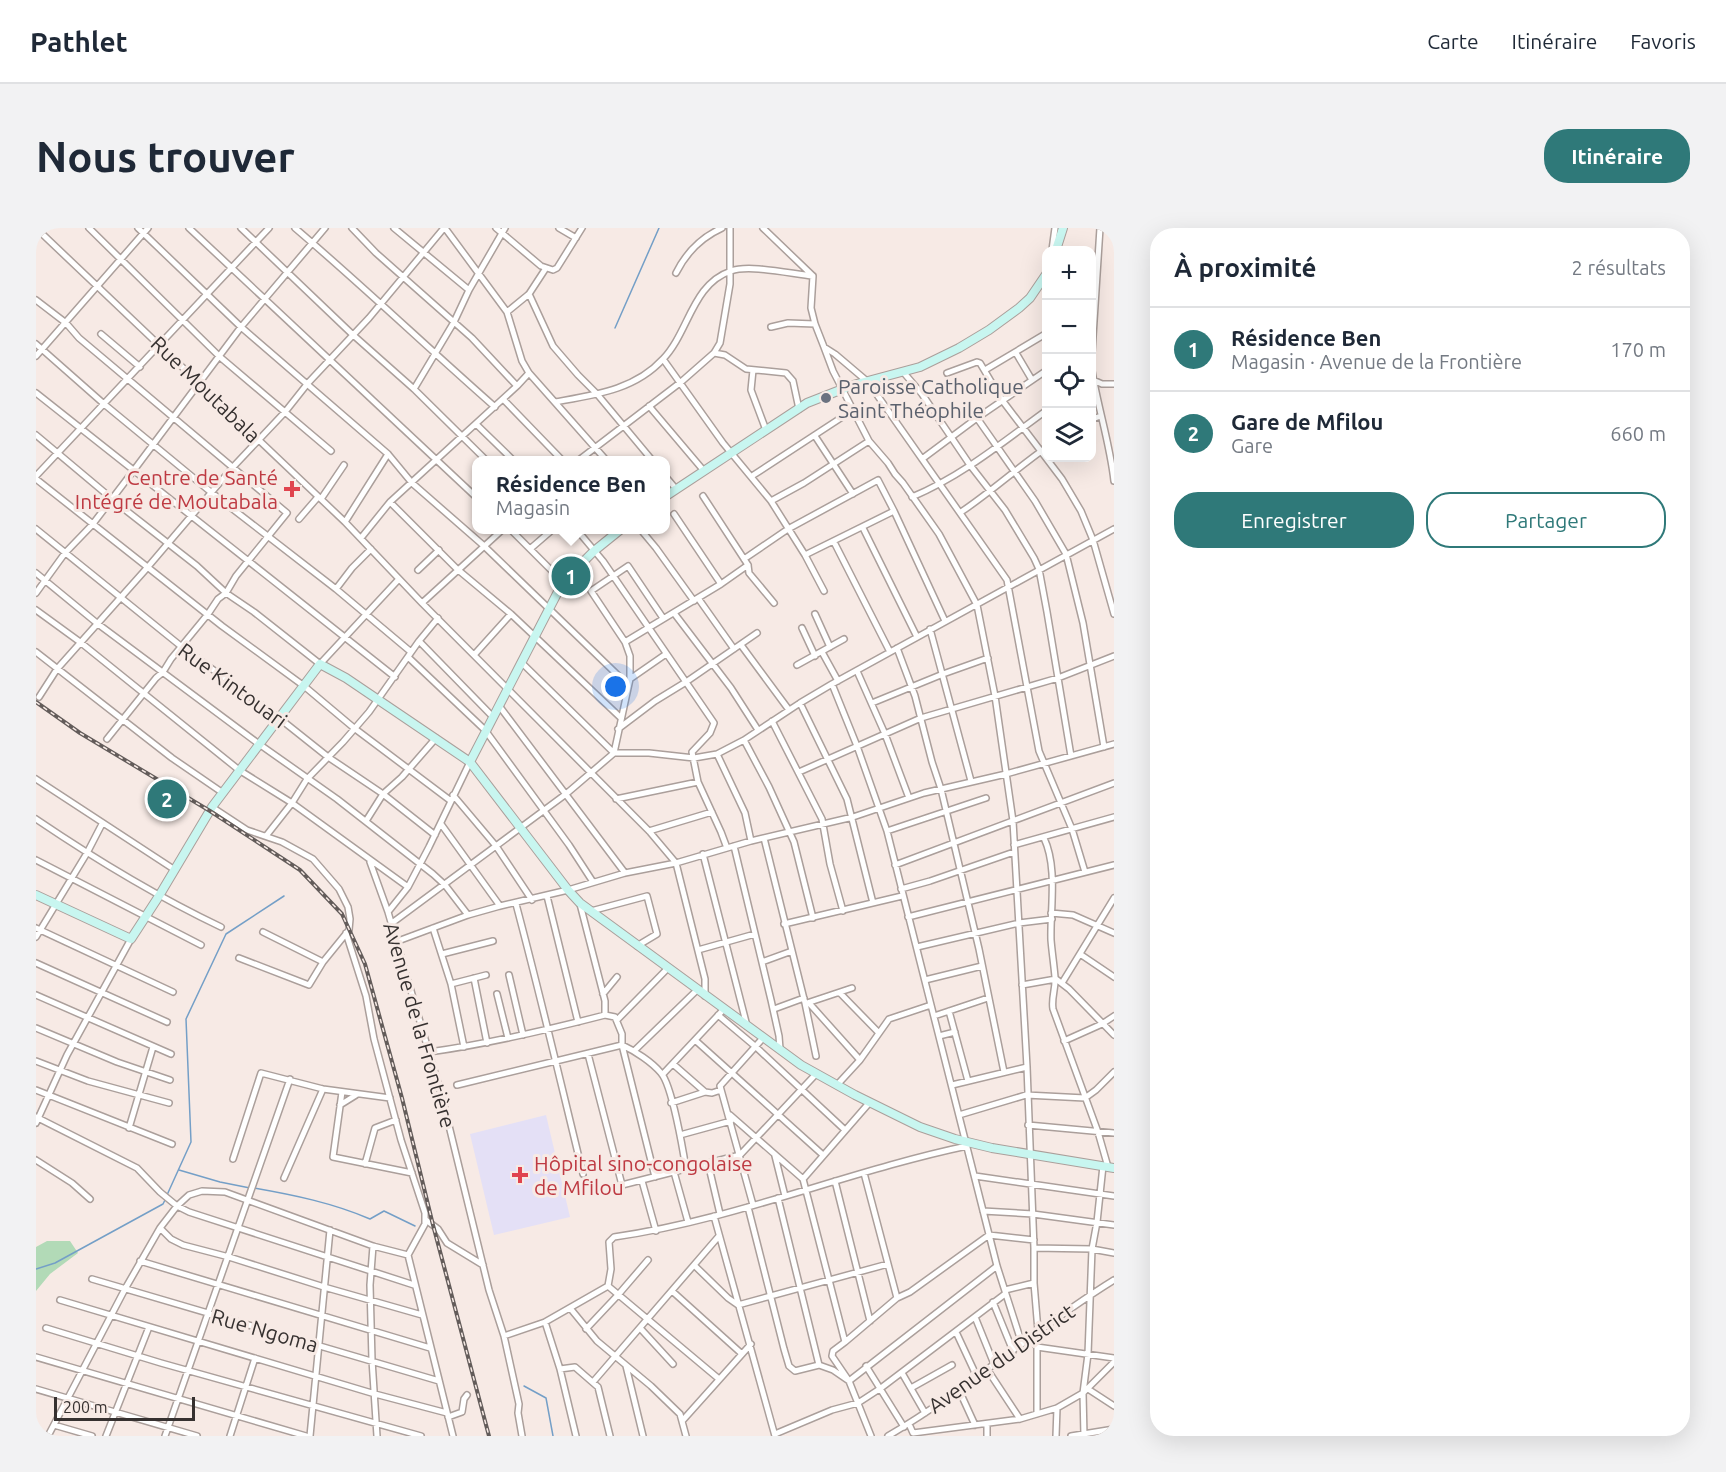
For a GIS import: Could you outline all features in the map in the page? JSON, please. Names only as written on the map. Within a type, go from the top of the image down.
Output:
[{"type":"street","points":[[89,228],[220,357],[331,451]]},
{"type":"street","points":[[138,228],[241,327],[388,454],[412,483],[483,544],[548,609],[629,682]]},
{"type":"street","points":[[36,356],[148,228]]},
{"type":"street","points":[[189,228],[472,492]]},
{"type":"street","points":[[241,228],[352,334],[414,389],[482,456]]},
{"type":"street","points":[[269,228],[36,478],[92,525],[304,686],[354,728],[452,798],[496,846],[532,900]]},
{"type":"street","points":[[295,228],[495,407]]},
{"type":"street","points":[[36,593],[65,553],[92,525],[241,327],[325,228]]},
{"type":"street","points":[[352,228],[376,253],[472,338],[517,386]]},
{"type":"street","points":[[394,228],[469,290]]},
{"type":"street","points":[[39,697],[57,669],[80,642],[169,543],[233,467],[285,412],[329,359],[380,305],[423,251],[445,228],[507,312],[522,361],[529,373],[602,456]]},
{"type":"street","points":[[496,228],[503,231],[546,268],[553,270],[557,268],[582,228]]},
{"type":"street","points":[[559,228],[576,238]]},
{"type":"street","points":[[676,273],[687,254],[704,239],[722,228]]},
{"type":"street","points":[[584,456],[681,382],[714,353],[720,343],[731,271],[730,228]]},
{"type":"street","points":[[763,228],[813,276],[811,308],[815,324],[853,410],[869,441],[888,463],[939,534],[977,605],[995,696],[1013,821],[1027,1067],[1026,1095],[1038,1331]]},
{"type":"street","points":[[1053,246],[1055,228]]},
{"type":"street","points":[[1057,246],[1064,228]]},
{"type":"street","points":[[1095,300],[1100,228]]},
{"type":"street","name":"Rue Moutabala","points":[[37,230],[161,345],[345,522],[422,603],[649,831],[676,863]]},
{"type":"street","points":[[414,389],[454,322],[469,290],[503,231]]},
{"type":"street","points":[[507,312],[529,294],[546,268]]},
{"type":"street","points":[[555,402],[597,394],[639,380],[663,359],[677,342],[702,292],[714,279],[731,271],[747,268],[813,276]]},
{"type":"street","points":[[670,493],[799,409],[820,398],[843,389],[904,373],[937,360],[989,330],[1030,298],[1042,280]]},
{"type":"street","points":[[529,294],[554,346],[648,456]]},
{"type":"street","points":[[36,300],[66,323],[79,338],[287,513],[236,576],[226,593],[218,599],[163,672],[107,739]]},
{"type":"street","points":[[771,327],[788,323],[815,324]]},
{"type":"street","points":[[101,334],[140,367]]},
{"type":"street","points":[[985,370],[1042,336]]},
{"type":"street","points":[[36,344],[104,404],[212,493],[366,614],[409,655],[485,730],[593,882]]},
{"type":"street","points":[[824,347],[868,382],[1000,568],[1009,586],[1043,764],[1053,779],[1085,872]]},
{"type":"street","points":[[714,353],[725,355],[746,369],[786,373],[790,376],[799,409]]},
{"type":"street","points":[[1016,353],[1032,380]]},
{"type":"street","points":[[663,359],[730,453],[771,501],[805,555],[824,591]]},
{"type":"street","points":[[947,373],[977,362],[985,370],[1002,400],[1073,496],[1082,511],[1093,540],[1114,614]]},
{"type":"street","points":[[753,370],[751,390],[766,430]]},
{"type":"street","points":[[361,538],[390,502],[529,373]]},
{"type":"street","points":[[904,373],[922,394],[970,465],[992,491],[1039,569],[1071,756]]},
{"type":"street","points":[[922,459],[976,418],[1042,373]]},
{"type":"street","points":[[1096,382],[1114,384]]},
{"type":"street","points":[[36,393],[395,677]]},
{"type":"street","points":[[1096,396],[1113,453],[1114,481]]},
{"type":"street","points":[[503,399],[558,456]]},
{"type":"street","points":[[649,406],[704,471]]},
{"type":"street","points":[[752,476],[853,410]]},
{"type":"street","points":[[912,497],[941,485],[1042,414]]},
{"type":"street","points":[[1096,418],[1101,416]]},
{"type":"street","points":[[976,418],[1014,471],[1066,554],[1083,623],[1104,747]]},
{"type":"street","points":[[476,424],[509,456]]},
{"type":"street","points":[[36,435],[169,543],[226,593],[321,664],[470,762],[580,903],[705,996],[845,1130]]},
{"type":"street","points":[[815,436],[853,494]]},
{"type":"street","points":[[771,501],[804,483],[869,441]]},
{"type":"street","points":[[961,512],[992,491],[1041,451]]},
{"type":"street","points":[[345,522],[388,454]]},
{"type":"street","points":[[299,519],[319,498],[344,465]]},
{"type":"street","points":[[744,559],[788,529],[878,480],[945,621]]},
{"type":"street","points":[[670,482],[676,489]]},
{"type":"street","points":[[702,496],[748,565],[749,573],[774,603]]},
{"type":"street","points":[[390,502],[457,569],[511,614],[621,718]]},
{"type":"street","points":[[805,555],[894,511]]},
{"type":"street","points":[[674,514],[721,584]]},
{"type":"street","points":[[863,528],[917,637]]},
{"type":"street","name":"Rue Kintouari","points":[[36,529],[182,647],[279,718],[328,758],[383,794],[435,835]]},
{"type":"street","points":[[521,662],[614,753],[649,753],[694,758],[717,754],[744,740],[832,684],[1114,529]]},
{"type":"street","points":[[422,603],[483,544],[497,534]]},
{"type":"street","points":[[515,534],[563,582]]},
{"type":"street","points":[[530,549],[547,534]]},
{"type":"street","points":[[580,534],[613,576],[714,723],[710,733],[692,752],[698,782],[727,848]]},
{"type":"street","name":"Avenue de la Frontière","points":[[522,1436],[518,1413],[519,1404],[504,1336],[483,1265],[459,1162],[429,1052],[388,912],[408,887],[441,824],[485,730],[500,706],[533,636],[563,582],[594,550],[615,534]]},
{"type":"street","points":[[644,534],[734,649]]},
{"type":"street","points":[[834,542],[890,652]]},
{"type":"street","points":[[336,589],[370,549]]},
{"type":"street","points":[[418,570],[439,550]]},
{"type":"street","points":[[625,642],[748,565]]},
{"type":"street","points":[[392,923],[566,794],[614,753],[629,682],[630,656],[625,642],[590,592],[629,567],[663,618]]},
{"type":"street","points":[[36,573],[98,624],[366,821],[445,885],[468,915]]},
{"type":"street","points":[[399,579],[321,664],[212,807],[159,896],[130,939],[59,1071],[37,1120],[137,1168],[177,1206],[237,1229],[414,1285]]},
{"type":"street","points":[[36,610],[80,642],[239,770],[292,803],[408,887]]},
{"type":"street","points":[[674,613],[731,688],[758,730]]},
{"type":"street","points":[[474,655],[511,614]]},
{"type":"street","points":[[815,614],[830,647]]},
{"type":"street","points":[[266,836],[292,803],[307,779],[378,700],[438,618]]},
{"type":"street","points":[[802,628],[815,656]]},
{"type":"street","points":[[930,629],[971,781]]},
{"type":"street","points":[[618,729],[655,701],[757,633]]},
{"type":"street","points":[[797,665],[844,639]]},
{"type":"street","points":[[419,641],[493,717]]},
{"type":"street","points":[[741,645],[789,710]]},
{"type":"street","points":[[897,648],[912,687],[941,789],[968,901],[1004,1072]]},
{"type":"street","points":[[36,652],[172,758],[223,793]]},
{"type":"street","points":[[822,652],[838,681]]},
{"type":"street","points":[[629,682],[666,654]]},
{"type":"street","points":[[799,772],[921,718],[1058,678],[1114,656]]},
{"type":"street","points":[[872,703],[988,658]]},
{"type":"street","points":[[857,671],[885,734],[909,798]]},
{"type":"street","points":[[832,684],[880,807],[887,831],[997,1266],[1022,1344]]},
{"type":"street","points":[[800,703],[847,799],[873,903]]},
{"type":"street","points":[[500,706],[624,873]]},
{"type":"street","points":[[772,721],[820,813],[830,864],[843,911]]},
{"type":"street","points":[[366,821],[383,794],[410,769],[436,738]]},
{"type":"street","points":[[744,740],[794,842],[813,918]]},
{"type":"street","points":[[398,941],[468,915],[500,906],[532,900],[624,873],[676,863],[751,841],[853,817],[941,789],[1006,774],[1114,744]]},
{"type":"street","points":[[717,754],[745,813],[751,841]]},
{"type":"street","points":[[36,779],[175,870]]},
{"type":"street","points":[[616,799],[698,782]]},
{"type":"street","points":[[895,865],[1114,783]]},
{"type":"street","points":[[887,831],[986,798]]},
{"type":"street","points":[[212,807],[247,830],[266,836],[313,859],[330,876],[348,907],[349,930],[323,962],[312,982],[307,985],[239,958]]},
{"type":"street","points":[[649,831],[712,812]]},
{"type":"street","points":[[901,888],[960,870],[1044,838],[1114,817]]},
{"type":"street","points":[[36,819],[159,896],[220,927]]},
{"type":"street","points":[[36,937],[38,929],[87,853],[102,824]]},
{"type":"street","points":[[441,824],[500,906]]},
{"type":"street","points":[[764,838],[784,924],[806,1001],[816,1056]]},
{"type":"street","points":[[1044,838],[1048,846],[1051,881],[1051,940],[1056,980],[1052,1002],[1108,1167],[1100,1194],[1092,1249],[1088,1354],[1083,1394],[1084,1435]]},
{"type":"street","points":[[734,846],[774,1009],[780,1050]]},
{"type":"street","points":[[703,854],[747,1026]]},
{"type":"street","points":[[36,860],[201,945],[195,944]]},
{"type":"street","points":[[370,860],[388,912]]},
{"type":"street","points":[[676,863],[706,985],[705,996]]},
{"type":"street","points":[[908,917],[1114,865]]},
{"type":"street","points":[[36,895],[130,939]]},
{"type":"street","points":[[547,896],[578,1022]]},
{"type":"street","points":[[591,911],[647,896],[657,934],[637,946]]},
{"type":"street","points":[[784,924],[902,896]]},
{"type":"street","points":[[1062,984],[1114,898]]},
{"type":"street","points":[[516,903],[584,1174]]},
{"type":"street","points":[[580,903],[603,994],[605,1015]]},
{"type":"street","points":[[917,947],[1052,916],[1073,915],[1114,933]]},
{"type":"street","points":[[433,928],[451,984],[464,1047]]},
{"type":"street","points":[[38,929],[173,992]]},
{"type":"street","points":[[263,932],[323,962]]},
{"type":"street","points":[[346,933],[366,996],[374,1039],[426,1220],[408,1255],[453,1436]]},
{"type":"street","points":[[698,951],[755,934]]},
{"type":"street","points":[[442,954],[493,941]]},
{"type":"street","points":[[762,962],[792,951]]},
{"type":"street","points":[[1080,954],[1114,977]]},
{"type":"street","points":[[36,963],[167,1022]]},
{"type":"street","points":[[925,980],[982,966]]},
{"type":"street","points":[[616,1020],[669,968]]},
{"type":"street","points":[[451,984],[486,975]]},
{"type":"street","points":[[509,975],[523,1035]]},
{"type":"street","points":[[603,994],[616,977]]},
{"type":"street","points":[[474,978],[487,1043]]},
{"type":"street","points":[[1022,985],[1056,980],[1114,1035]]},
{"type":"street","points":[[774,1009],[852,988]]},
{"type":"street","points":[[634,1051],[697,990]]},
{"type":"street","points":[[840,993],[878,1032]]},
{"type":"street","points":[[497,994],[508,1038]]},
{"type":"street","points":[[36,995],[171,1054]]},
{"type":"street","points":[[934,1016],[988,998]]},
{"type":"street","points":[[806,1001],[860,1060]]},
{"type":"street","points":[[837,1085],[860,1060],[889,1018],[931,1005]]},
{"type":"street","points":[[949,1011],[968,1081]]},
{"type":"street","points":[[721,1012],[747,1026],[816,1074],[930,1131],[967,1144],[1108,1167]]},
{"type":"street","points":[[663,1074],[721,1012]]},
{"type":"street","points":[[429,1052],[487,1043],[611,1015],[616,1020],[622,1034],[622,1045],[655,1177]]},
{"type":"street","points":[[1064,1041],[1114,1016]]},
{"type":"street","points":[[36,1028],[170,1080]]},
{"type":"street","points":[[939,1036],[954,1032]]},
{"type":"street","points":[[763,1038],[721,1084],[721,1090],[740,1155],[771,1297],[791,1369],[795,1371],[819,1365],[833,1370],[849,1381]]},
{"type":"street","points":[[695,1040],[823,1155]]},
{"type":"street","points":[[457,1084],[622,1045],[634,1051],[663,1074],[680,1135],[686,1169]]},
{"type":"street","points":[[129,1128],[153,1047]]},
{"type":"street","points":[[588,1054],[622,1185],[740,1155],[816,1074]]},
{"type":"street","points":[[36,1061],[59,1071],[168,1103]]},
{"type":"street","points":[[673,1064],[705,1092]]},
{"type":"street","points":[[951,1085],[1027,1067]]},
{"type":"street","points":[[959,1115],[1026,1095],[1084,1098],[1096,1090],[1114,1072]]},
{"type":"street","points":[[233,1159],[261,1073],[323,1089],[390,1098]]},
{"type":"street","points":[[165,1436],[290,1080]]},
{"type":"street","points":[[284,1178],[323,1089]]},
{"type":"street","points":[[36,1090],[172,1144]]},
{"type":"street","points":[[671,1103],[705,1092],[712,1093],[721,1090]]},
{"type":"street","points":[[342,1092],[333,1157],[412,1173]]},
{"type":"street","points":[[340,1105],[356,1094]]},
{"type":"street","points":[[803,1179],[870,1102]]},
{"type":"street","points":[[680,1135],[731,1118]]},
{"type":"street","points":[[731,1118],[803,1179],[845,1342]]},
{"type":"street","points":[[365,1164],[375,1128],[396,1120]]},
{"type":"street","points":[[1029,1125],[1114,1133]]},
{"type":"street","points":[[504,1336],[545,1322],[608,1286],[611,1269],[609,1249],[611,1239],[656,1231],[751,1206],[967,1144]]},
{"type":"street","points":[[774,1155],[785,1196]]},
{"type":"street","points":[[36,1160],[90,1198]]},
{"type":"street","points":[[708,1163],[719,1236],[775,1435],[832,1410],[858,1402],[902,1373],[1005,1292],[1034,1283]]},
{"type":"street","points":[[674,1172],[688,1222]]},
{"type":"street","points":[[864,1173],[897,1298]]},
{"type":"street","points":[[975,1176],[1114,1196]]},
{"type":"street","points":[[642,1181],[656,1231]]},
{"type":"street","points":[[835,1181],[870,1321]]},
{"type":"street","points":[[48,1436],[140,1261],[160,1228],[189,1195],[202,1191],[225,1192],[373,1246],[408,1255]]},
{"type":"street","points":[[778,1198],[819,1365]]},
{"type":"street","points":[[983,1211],[1033,1214],[1114,1224]]},
{"type":"street","points":[[426,1220],[438,1229],[447,1243],[483,1265]]},
{"type":"street","points":[[160,1228],[171,1239],[183,1245],[422,1315]]},
{"type":"street","points":[[36,1357],[308,1436],[330,1230]]},
{"type":"street","points":[[871,1436],[849,1381],[831,1353],[897,1298],[910,1292],[989,1235],[1034,1240]]},
{"type":"street","points":[[593,1382],[719,1236]]},
{"type":"street","points":[[373,1246],[372,1360],[377,1436]]},
{"type":"street","points":[[1035,1248],[1092,1249],[1114,1253]]},
{"type":"street","points":[[586,1329],[648,1260]]},
{"type":"street","points":[[140,1261],[430,1348]]},
{"type":"street","points":[[694,1265],[738,1305],[888,1264]]},
{"type":"street","points":[[849,1381],[997,1266]]},
{"type":"street","name":"Rue Ngoma","points":[[92,1279],[439,1381]]},
{"type":"street","name":"Avenue du District","points":[[888,1436],[959,1390],[1038,1331],[1114,1280]]},
{"type":"street","points":[[608,1286],[720,1379]]},
{"type":"street","points":[[672,1291],[742,1354]]},
{"type":"street","points":[[60,1300],[448,1415],[462,1412],[467,1395]]},
{"type":"street","points":[[993,1302],[1012,1351]]},
{"type":"street","points":[[570,1308],[586,1329],[615,1357],[680,1414],[686,1436]]},
{"type":"street","points":[[975,1317],[994,1364]]},
{"type":"street","points":[[545,1322],[560,1369],[576,1436]]},
{"type":"street","points":[[106,1436],[149,1327]]},
{"type":"street","points":[[46,1328],[421,1436]]},
{"type":"street","points":[[640,1328],[673,1364]]},
{"type":"street","points":[[956,1332],[977,1377]]},
{"type":"street","points":[[1030,1338],[1037,1347],[1037,1414]]},
{"type":"street","points":[[683,1420],[751,1344]]},
{"type":"street","points":[[1037,1347],[1114,1358]]},
{"type":"street","points":[[230,1436],[255,1358]]},
{"type":"street","points":[[866,1366],[913,1434],[1020,1419],[1057,1408],[1083,1394],[1114,1362]]},
{"type":"street","points":[[625,1365],[643,1436]]},
{"type":"street","points":[[911,1388],[952,1365]]},
{"type":"street","points":[[560,1369],[575,1367],[598,1388],[610,1436]]},
{"type":"street","points":[[987,1369],[1020,1419]]},
{"type":"street","points":[[902,1373],[925,1413]]},
{"type":"street","points":[[36,1389],[197,1436]]},
{"type":"street","points":[[1088,1389],[1114,1406]]},
{"type":"street","points":[[959,1390],[975,1425]]},
{"type":"street","points":[[1056,1436],[1057,1408]]},
{"type":"street","points":[[987,1424],[987,1436]]},
{"type":"street","points":[[54,1425],[92,1436]]},
{"type":"street","points":[[1071,1436],[1114,1429]]},
{"type":"shaded area","name":"Hôpital sino-congolaise de Mfilou","points":[[546,1115],[570,1217],[494,1235],[470,1134]]},
{"type":"green space","points":[[47,1241],[70,1241],[78,1253],[50,1274],[36,1291],[36,1247]]},
{"type":"waterway","points":[[615,328],[659,228]]},
{"type":"waterway","points":[[167,1195],[191,1142],[186,1019],[226,934],[284,896]]},
{"type":"waterway","points":[[179,1170],[250,1188]]},
{"type":"waterway","points":[[254,1188],[313,1200],[370,1219],[384,1211],[415,1226]]},
{"type":"waterway","points":[[36,1269],[55,1263],[163,1204],[165,1200]]},
{"type":"waterway","points":[[524,1386],[546,1398],[553,1436]]},
{"type":"railway","points":[[36,702],[80,733],[210,811],[300,870],[342,914],[365,964],[489,1436]]},
{"type":"place","name":"Paroisse Catholique Saint Théophile","points":[[826,398]]},
{"type":"place","name":"Centre de Santé Intégré de Moutabala","points":[[292,489]]},
{"type":"place","name":"Résidence Ben","points":[[571,576]]},
{"type":"place","name":"Gare de Mfilou","points":[[167,799]]},
{"type":"place","name":"Hôpital sino-congolaise de Mfilou","points":[[520,1175]]}]
